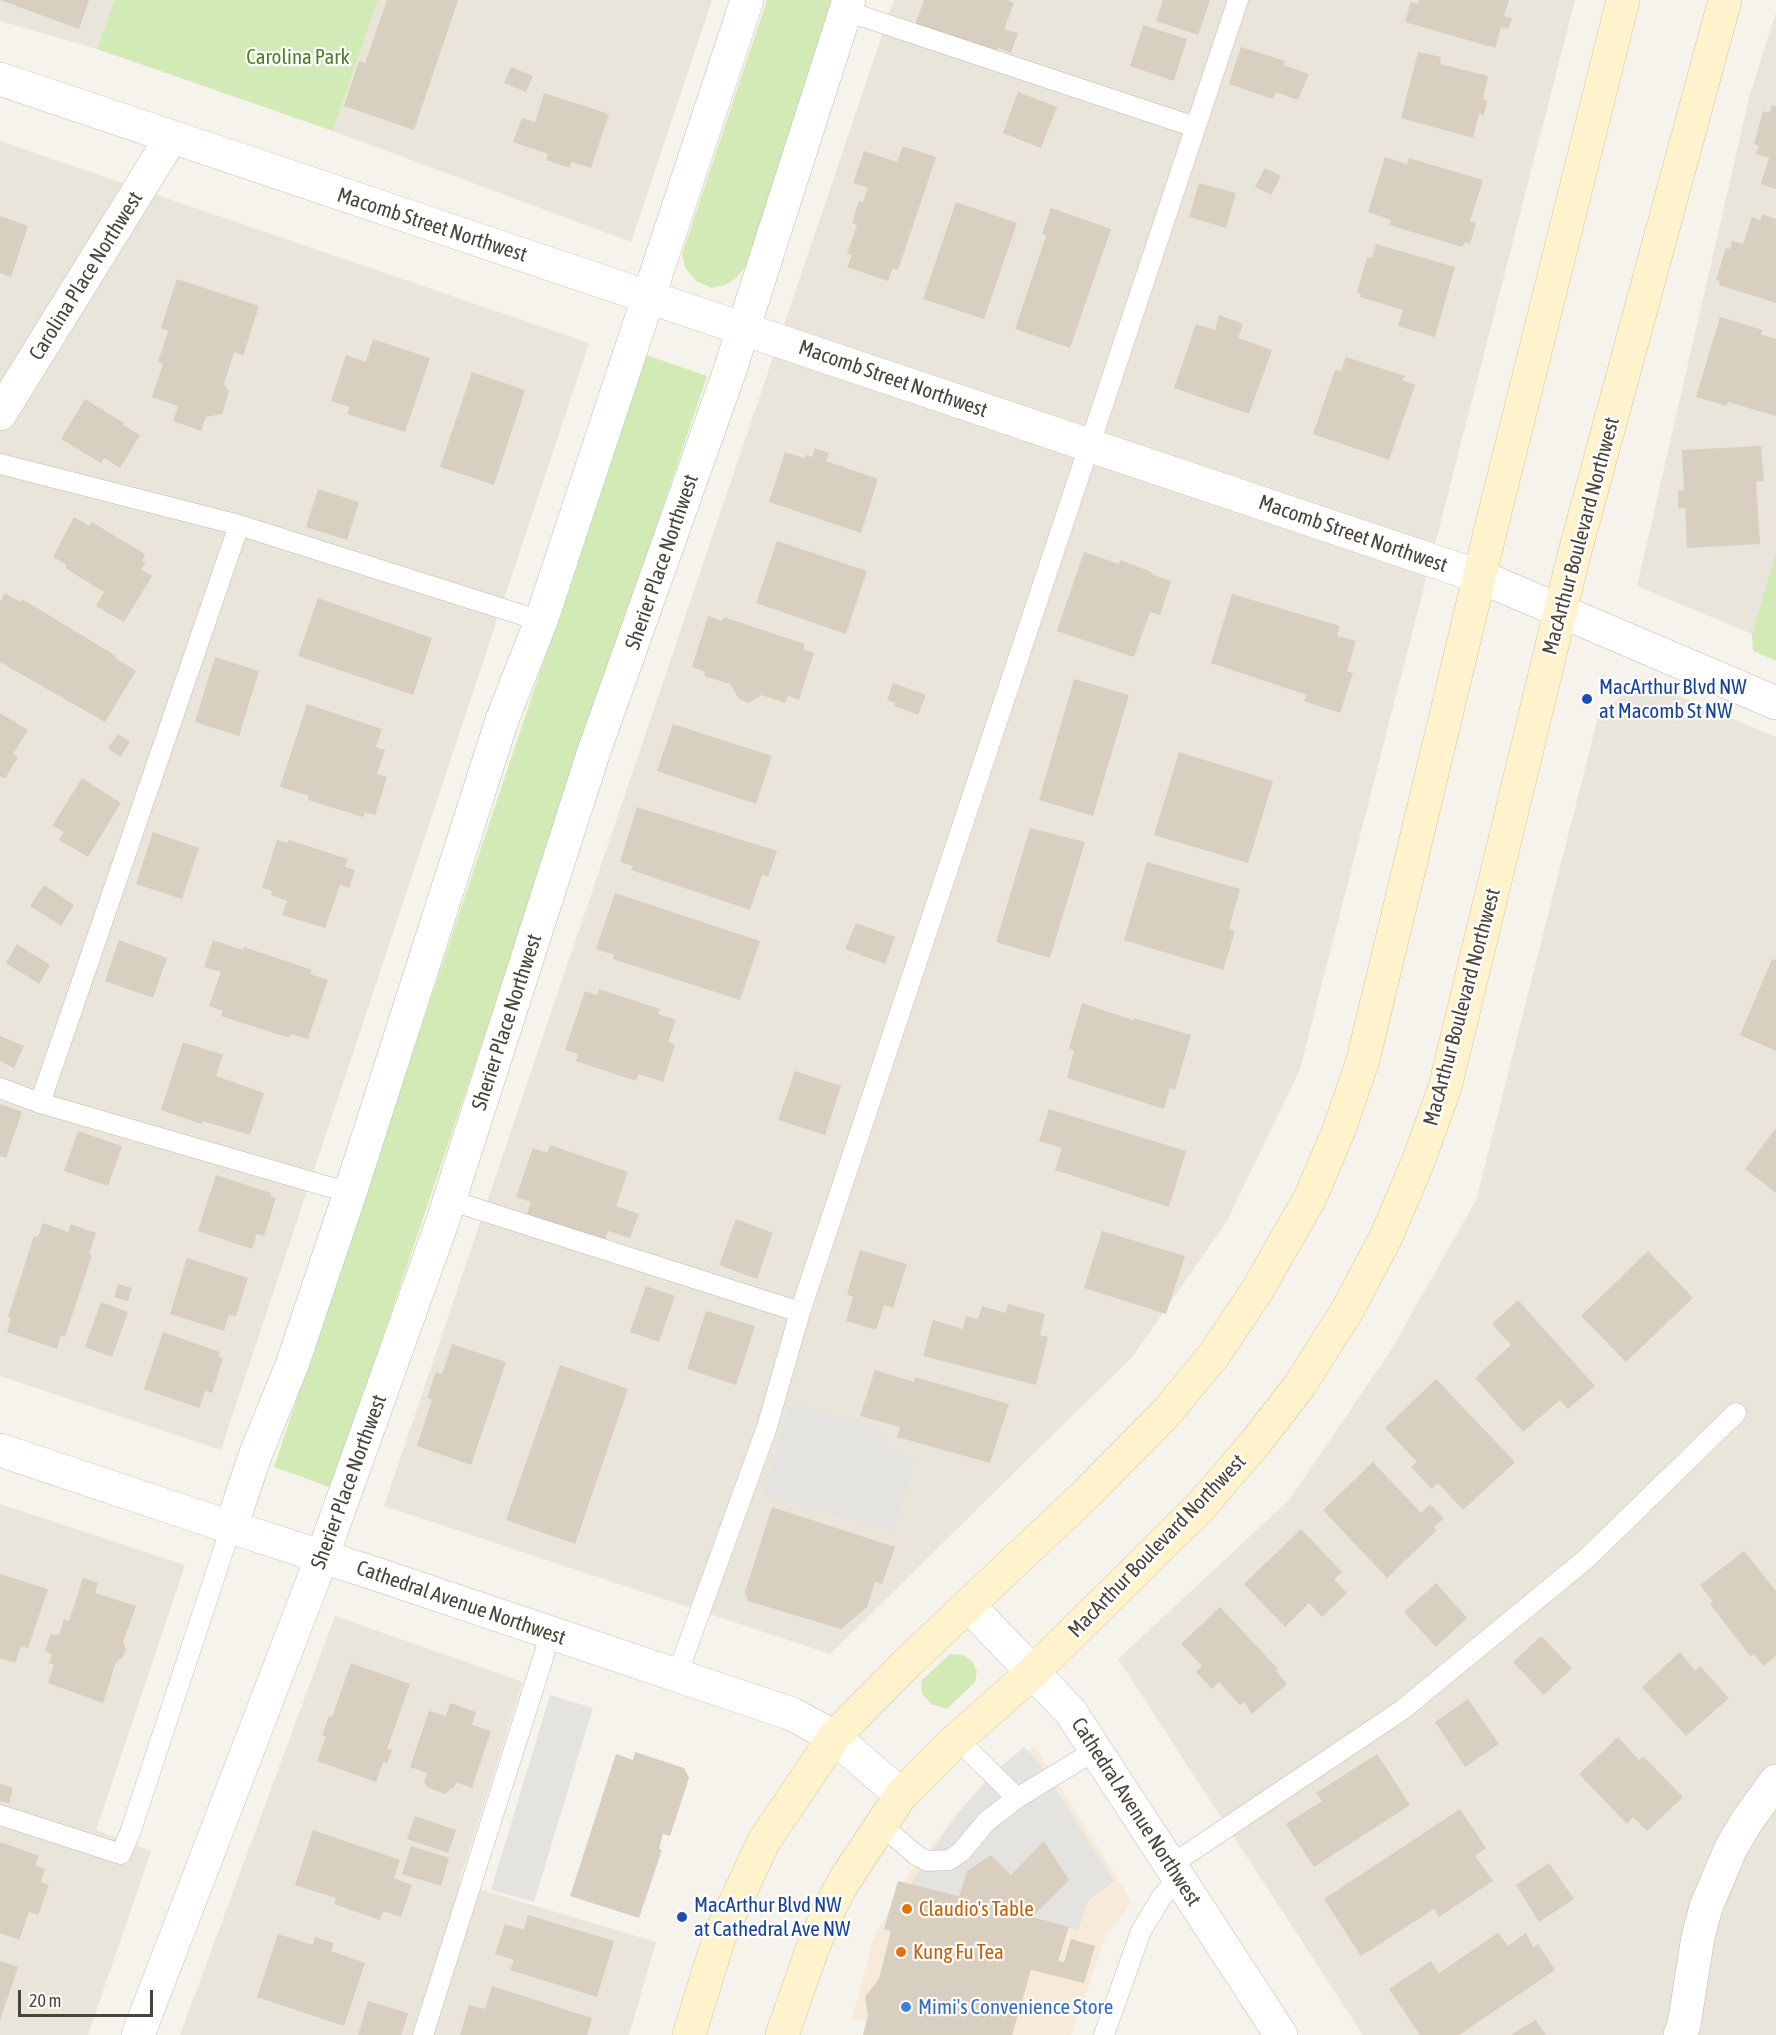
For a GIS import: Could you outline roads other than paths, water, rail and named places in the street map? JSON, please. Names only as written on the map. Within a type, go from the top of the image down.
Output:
[{"type":"main road","points":[[689,2035],[720,1935],[764,1841],[834,1737],[878,1691],[1141,1440],[1190,1385],[1255,1294],[1310,1198],[1339,1130],[1363,1060],[1623,0]]},
{"type":"main road","name":"MacArthur Boulevard Northwest","points":[[782,2035],[829,1909],[880,1824],[901,1795],[957,1739],[1033,1672],[1201,1506],[1256,1442],[1306,1376],[1348,1309],[1386,1237],[1418,1162],[1445,1087],[1560,609],[1725,0]]},
{"type":"street","points":[[231,1527],[256,1453],[292,1365],[350,1193],[502,720],[541,621],[747,0]]},
{"type":"street","name":"Sherier Place Northwest","points":[[138,2035],[322,1557],[449,1200],[594,752],[729,373],[848,6]]},
{"type":"street","name":"Macomb Street Northwest","points":[[0,80],[1481,577],[1776,703]]},
{"type":"street","name":"Carolina Place Northwest","points":[[0,414],[171,138]]},
{"type":"street","name":"Cathedral Avenue Northwest","points":[[0,1450],[792,1714],[834,1737],[901,1795]]},
{"type":"street","name":"Cathedral Avenue Northwest","points":[[969,1606],[1070,1711],[1281,2035]]},
{"type":"street","points":[[1680,2035],[1684,2025],[1698,1937],[1706,1907],[1731,1848],[1759,1803],[1776,1782]]},
{"type":"lane","points":[[677,1675],[767,1427],[800,1312],[1238,0]]},
{"type":"lane","points":[[848,6],[1195,127]]},
{"type":"lane","points":[[0,464],[239,525],[541,621]]},
{"type":"lane","points":[[40,1103],[239,525]]},
{"type":"lane","points":[[0,1088],[40,1103],[350,1193]]},
{"type":"lane","points":[[449,1200],[800,1312]]},
{"type":"lane","points":[[1104,2035],[1141,1931],[1175,1871],[1402,1710],[1586,1559],[1736,1413]]},
{"type":"lane","points":[[0,1815],[121,1854],[131,1830],[231,1527]]},
{"type":"lane","points":[[423,2035],[551,1633]]},
{"type":"lane","points":[[957,1739],[1017,1798]]},
{"type":"lane","points":[[880,1824],[916,1855],[927,1861],[949,1860],[961,1852],[987,1821],[1017,1798],[1096,1750]]},
{"type":"place","name":"MacArthur Blvd NW at Macomb St NW","points":[[1587,699]]},
{"type":"place","name":"Claudio's Table","points":[[907,1909]]},
{"type":"place","name":"MacArthur Blvd NW at Cathedral Ave NW","points":[[682,1917]]},
{"type":"place","name":"Kung Fu Tea","points":[[901,1952]]},
{"type":"place","name":"Mimi's Convenience Store","points":[[906,2007]]},
{"type":"park label","name":"Carolina Park","points":[[298,57]]}]
